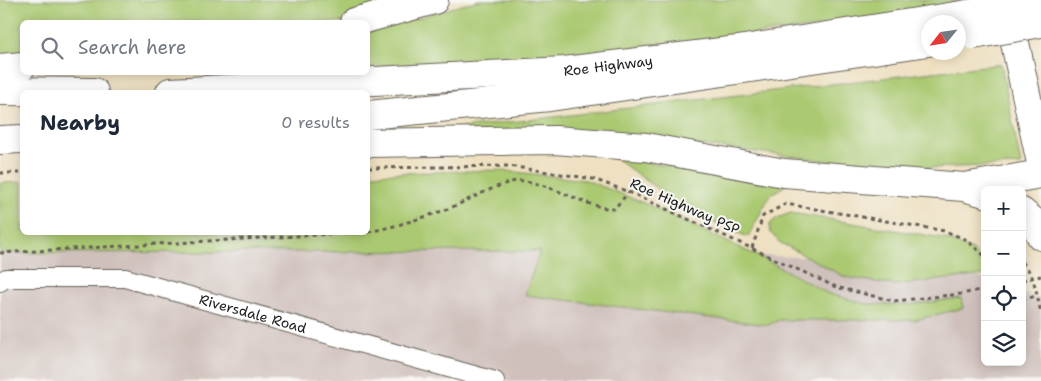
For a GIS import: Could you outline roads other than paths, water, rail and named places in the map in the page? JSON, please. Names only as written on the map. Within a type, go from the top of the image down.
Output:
[{"type":"highway","points":[[361,20],[434,0]]},
{"type":"highway","points":[[1006,0],[1041,163]]},
{"type":"highway","name":"Roe Highway","points":[[967,29],[1041,1]]},
{"type":"highway","name":"Roe Highway","points":[[208,90],[564,71],[738,50],[1041,23]]},
{"type":"highway","name":"Roe Highway","points":[[370,115],[550,97],[921,43]]},
{"type":"highway","points":[[0,68],[20,66]]},
{"type":"highway","points":[[0,90],[20,90]]},
{"type":"highway","points":[[370,144],[564,140],[646,147],[784,173],[974,190],[1041,174]]},
{"type":"highway","points":[[1026,215],[1033,221],[1041,236]]},
{"type":"street","name":"Riversdale Road","points":[[3,280],[125,278],[495,381]]}]
